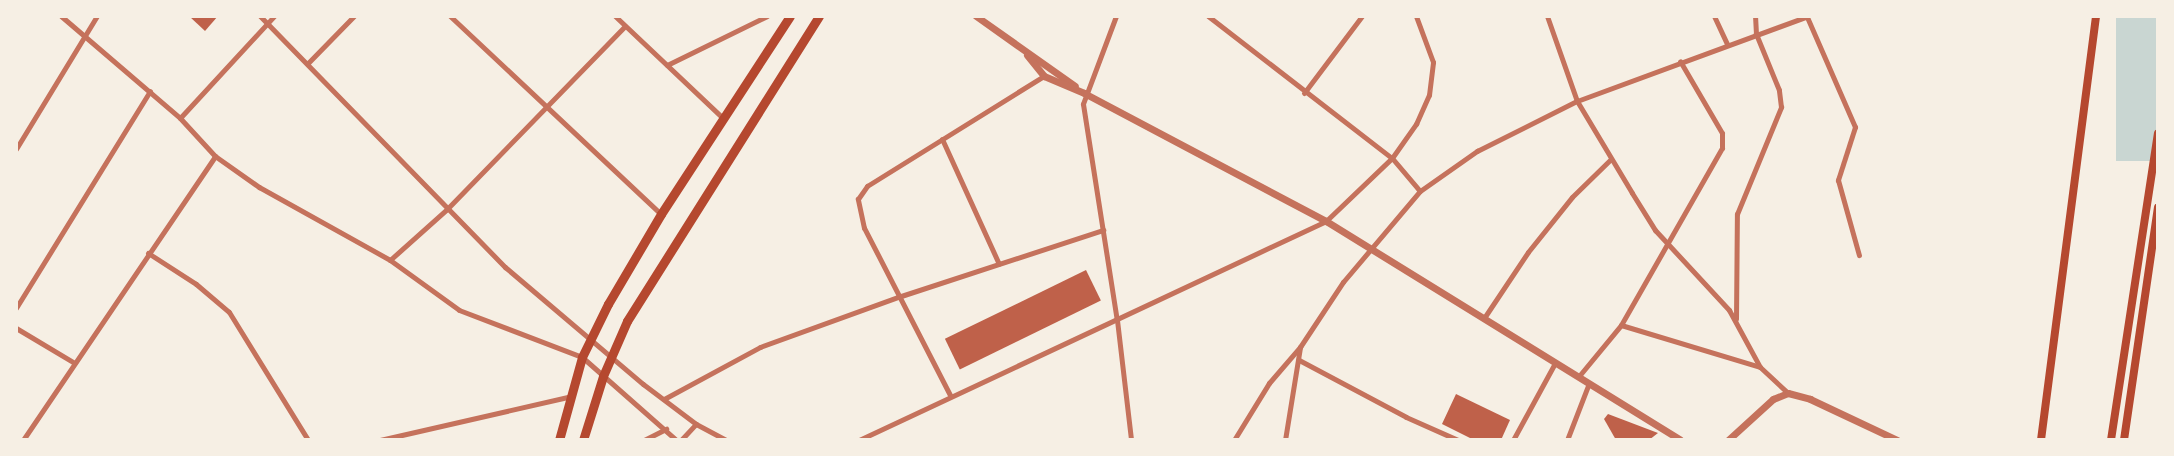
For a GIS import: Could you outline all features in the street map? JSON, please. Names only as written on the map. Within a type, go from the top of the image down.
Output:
[{"type":"highway","points":[[559,440],[582,357],[590,339],[661,214],[725,120],[790,16]]},
{"type":"highway","points":[[583,440],[603,376],[627,321],[819,16]]},
{"type":"main road","points":[[2042,440],[2096,16]]},
{"type":"main road","points":[[2111,440],[2157,134]]},
{"type":"main road","points":[[2124,440],[2157,207]]},
{"type":"street","points":[[61,16],[180,118],[215,156],[317,222],[390,260],[459,310],[582,357],[676,440]]},
{"type":"street","points":[[16,149],[97,16]]},
{"type":"street","points":[[260,16],[505,267],[664,399],[696,424],[726,440]]},
{"type":"street","points":[[180,118],[274,16]]},
{"type":"street","points":[[308,63],[354,16]]},
{"type":"street","points":[[450,16],[661,214]]},
{"type":"street","points":[[615,16],[725,120]]},
{"type":"street","points":[[667,65],[766,16]]},
{"type":"street","points":[[976,16],[1084,93]]},
{"type":"street","points":[[1116,16],[1084,93],[1117,320],[1131,440]]},
{"type":"street","points":[[1208,16],[1304,93],[1392,158],[1420,191]]},
{"type":"street","points":[[1304,93],[1362,16]]},
{"type":"street","points":[[859,440],[950,395],[1117,320],[1326,221],[1392,158],[1416,124],[1434,73],[1416,16]]},
{"type":"street","points":[[1547,16],[1577,101],[1611,159],[1655,230],[1736,320],[1760,367],[1788,393],[1810,399],[1897,440]]},
{"type":"street","points":[[1714,16],[1727,44]]},
{"type":"street","points":[[1736,320],[1737,214],[1781,107],[1779,90],[1756,34],[1755,16]]},
{"type":"street","points":[[1234,440],[1269,383],[1300,347],[1369,248],[1420,191],[1477,151],[1577,101],[1680,61],[1807,17],[1855,127],[1838,180],[1859,255]]},
{"type":"street","points":[[390,260],[447,209],[626,26]]},
{"type":"street","points":[[1028,55],[1044,76],[1084,93],[1326,221],[1556,363],[1590,381],[1680,440]]},
{"type":"street","points":[[1579,376],[1621,325],[1719,156],[1724,141],[1680,61]]},
{"type":"street","points":[[950,395],[864,228],[858,199],[867,186],[1044,76]]},
{"type":"street","points":[[16,308],[150,91]]},
{"type":"street","points":[[942,139],[999,264]]},
{"type":"street","points":[[23,440],[73,362],[215,156]]},
{"type":"street","points":[[1484,318],[1528,252],[1572,197],[1611,159]]},
{"type":"street","points":[[664,399],[760,347],[898,297],[1103,230]]},
{"type":"street","points":[[148,253],[196,284],[229,312],[308,440]]},
{"type":"street","points":[[2148,266],[2157,264]]},
{"type":"street","points":[[1621,325],[1760,367]]},
{"type":"street","points":[[16,328],[73,362]]},
{"type":"street","points":[[1285,440],[1300,347]]},
{"type":"street","points":[[1299,360],[1406,417],[1458,440]]},
{"type":"street","points":[[1513,440],[1556,363]]},
{"type":"street","points":[[1567,440],[1590,381]]},
{"type":"street","points":[[1728,440],[1773,399],[1788,393]]},
{"type":"street","points":[[380,440],[572,396]]},
{"type":"street","points":[[681,440],[696,424]]},
{"type":"street","points":[[644,440],[666,429]]},
{"type":"shaded area","points":[[2116,17],[2157,17],[2157,161],[2116,161]]},
{"type":"building","points":[[189,16],[218,16],[205,31]]},
{"type":"building","points":[[1086,270],[1101,301],[960,369],[945,339]]},
{"type":"building","points":[[1456,394],[1510,420],[1501,440],[1474,440],[1442,424]]},
{"type":"building","points":[[1608,414],[1658,433],[1649,440],[1616,440],[1604,419]]}]
